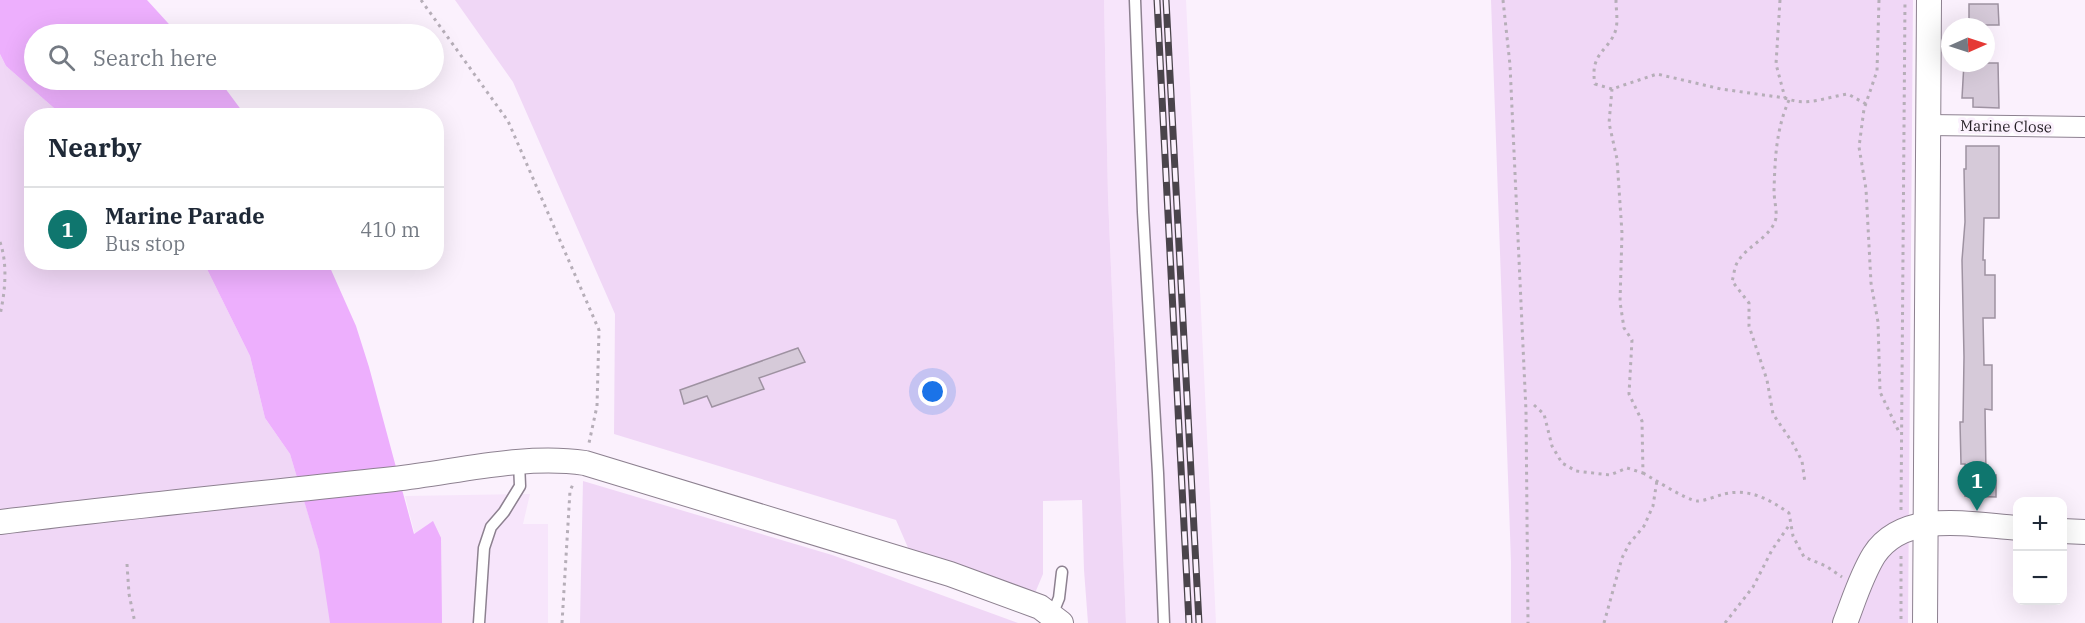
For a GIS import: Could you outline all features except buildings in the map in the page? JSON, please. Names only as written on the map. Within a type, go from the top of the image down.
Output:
[{"type":"street","points":[[1925,623],[1929,0]]},
{"type":"street","name":"Marine Close","points":[[1928,125],[2085,127]]},
{"type":"street","points":[[0,522],[133,513],[265,493],[433,474],[519,461],[571,461],[585,463],[950,574],[1040,607],[1056,619]]},
{"type":"street","points":[[1845,623],[1858,588],[1875,553],[1901,532],[1926,523],[2013,528]]},
{"type":"street","points":[[2067,531],[2085,532]]},
{"type":"lane","points":[[1135,0],[1143,212],[1164,623]]},
{"type":"lane","points":[[478,623],[484,548],[491,527],[504,512],[520,486],[519,461]]},
{"type":"lane","points":[[1056,619],[1062,572]]},
{"type":"path","points":[[421,0],[438,24]]},
{"type":"path","points":[[1503,0],[1510,65],[1526,411],[1528,623]]},
{"type":"path","points":[[1616,0],[1616,29],[1597,57],[1593,75],[1595,84],[1612,89],[1657,74],[1721,89],[1787,99],[1795,103],[1811,103],[1848,94],[1866,104]]},
{"type":"path","points":[[1780,0],[1776,64],[1787,99],[1780,120],[1775,157],[1774,207],[1777,217],[1770,230],[1737,264],[1732,281],[1749,303],[1749,326],[1767,380],[1773,414],[1803,461],[1805,483]]},
{"type":"path","points":[[1879,0],[1877,71],[1866,104],[1859,147],[1868,210],[1871,283],[1878,322],[1880,392],[1901,436]]},
{"type":"path","points":[[1901,623],[1905,0]]},
{"type":"path","points":[[444,32],[508,121],[599,330],[597,406],[585,463],[570,491],[562,623]]},
{"type":"path","points":[[1612,89],[1609,123],[1617,159],[1622,233],[1620,302],[1624,328],[1632,340],[1629,394],[1641,421],[1643,473]]},
{"type":"path","points":[[0,242],[3,250],[5,291],[0,315]]},
{"type":"path","points":[[1534,405],[1544,414],[1552,446],[1562,464],[1576,471],[1610,475],[1627,468],[1658,480],[1686,498],[1697,501],[1736,491],[1754,494],[1774,502],[1789,513],[1793,536],[1804,557],[1826,566],[1858,588]]},
{"type":"path","points":[[1604,623],[1622,558],[1629,544],[1644,526],[1653,506],[1658,480]]},
{"type":"path","points":[[1725,623],[1753,586],[1772,550],[1790,524]]},
{"type":"path","points":[[127,564],[129,594],[135,623]]},
{"type":"shaded area","points":[[0,0],[147,0],[169,24],[24,24],[24,82],[6,66],[0,54]]},
{"type":"shaded area","points":[[455,0],[1104,0],[1108,197],[1126,623],[1088,623],[1082,500],[1043,501],[1043,574],[1035,593],[909,550],[896,520],[614,434],[615,314],[513,82]]},
{"type":"shaded area","points":[[1104,0],[1186,0],[1216,623],[1126,623],[1108,197]]},
{"type":"shaded area","points":[[1491,0],[1913,0],[1908,623],[1511,623],[1511,562]]},
{"type":"shaded area","points":[[0,54],[6,66],[24,82],[24,90],[33,90],[54,108],[24,108],[24,270],[207,270],[250,356],[265,418],[290,454],[319,550],[415,535],[433,521],[441,538],[442,623],[0,623]]},
{"type":"shaded area","points":[[33,90],[226,90],[240,108],[54,108]]},
{"type":"shaded area","points":[[207,270],[331,270],[356,326],[369,367],[414,534],[433,521],[441,538],[442,623],[330,623],[319,551],[290,454],[265,418],[250,356]]},
{"type":"shaded area","points":[[583,481],[832,555],[1018,623],[580,623]]},
{"type":"shaded area","points":[[530,494],[523,524],[548,524],[548,623],[442,623],[441,538],[415,535],[405,496]]},
{"type":"railway","points":[[1157,0],[1189,623]]},
{"type":"railway","points":[[1166,0],[1199,623]]},
{"type":"place","name":"Marine Parade","points":[[1977,511]]}]
